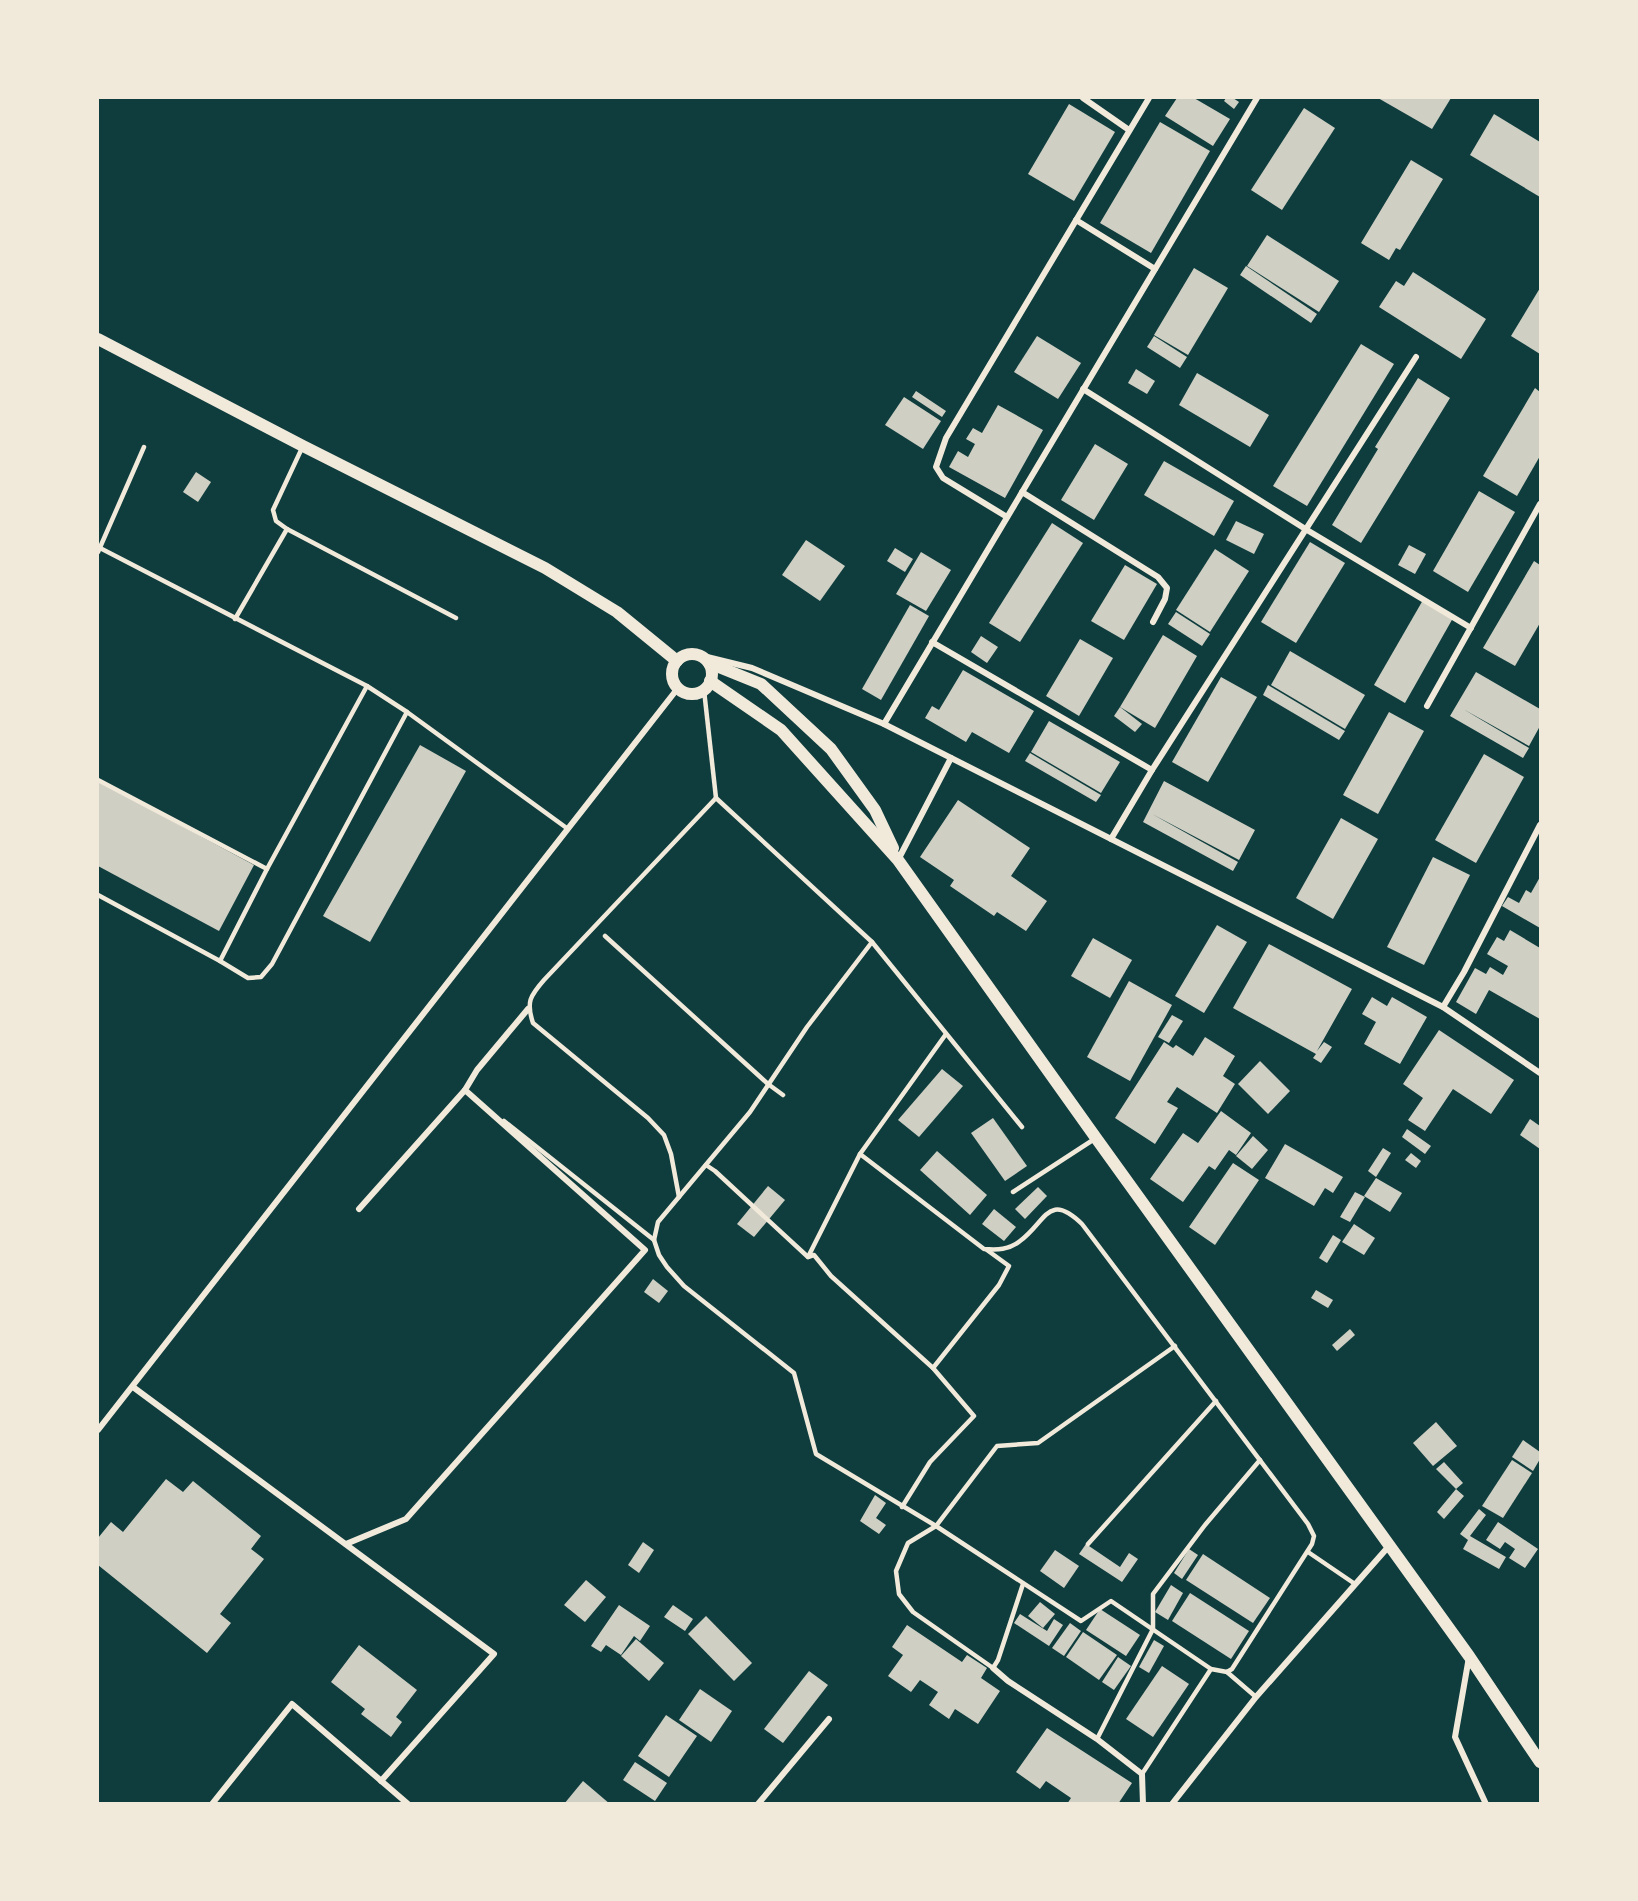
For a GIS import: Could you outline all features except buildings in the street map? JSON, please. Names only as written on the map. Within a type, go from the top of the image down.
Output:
[{"type":"main road","points":[[98,339],[545,568],[617,612],[677,661]]},
{"type":"main road","points":[[704,659],[712,672],[707,685],[693,694],[678,688],[672,677],[674,666],[677,661],[687,655],[704,659],[760,684],[831,749],[875,810],[898,860]]},
{"type":"main road","points":[[707,685],[781,729],[898,860],[1469,1656],[1540,1762]]},
{"type":"street","points":[[1083,98],[1130,130]]},
{"type":"street","points":[[1007,517],[943,478],[936,467],[946,438],[1149,98]]},
{"type":"street","points":[[884,724],[1257,98]]},
{"type":"street","points":[[1076,220],[1155,269]]},
{"type":"street","points":[[1111,839],[1152,770],[1416,357]]},
{"type":"street","points":[[1083,389],[1307,530],[1471,628]]},
{"type":"street","points":[[1022,492],[1158,577],[1167,588],[1165,599],[1153,622]]},
{"type":"street","points":[[1427,706],[1540,504]]},
{"type":"street","points":[[932,642],[1152,770]]},
{"type":"street","points":[[704,659],[752,668],[884,724],[1443,1007],[1540,1073]]},
{"type":"street","points":[[98,1430],[678,688]]},
{"type":"street","points":[[898,860],[951,758]]},
{"type":"street","points":[[1443,1007],[1464,972],[1540,825]]},
{"type":"street","points":[[359,1209],[465,1090],[477,1070],[528,1009]]},
{"type":"street","points":[[346,1544],[406,1519],[645,1250],[465,1090]]},
{"type":"street","points":[[133,1387],[494,1654],[381,1781]]},
{"type":"street","points":[[1172,1803],[1256,1697],[1389,1545]]},
{"type":"street","points":[[1469,1656],[1455,1737],[1486,1803]]},
{"type":"street","points":[[993,1668],[1008,1681],[1097,1739],[1142,1774],[1143,1803]]},
{"type":"street","points":[[212,1803],[292,1704],[408,1803]]},
{"type":"street","points":[[758,1803],[829,1719]]},
{"type":"lane","points":[[303,446],[273,510],[276,521],[287,529],[456,618]]},
{"type":"lane","points":[[144,447],[99,550],[367,686],[408,712],[568,829]]},
{"type":"lane","points":[[236,618],[287,529]]},
{"type":"lane","points":[[707,685],[716,798],[872,942],[1022,1127]]},
{"type":"lane","points":[[220,961],[267,869],[367,686]]},
{"type":"lane","points":[[98,895],[248,978],[261,977],[272,964],[408,712]]},
{"type":"lane","points":[[98,780],[267,869]]},
{"type":"lane","points":[[679,1197],[671,1154],[664,1135],[648,1118],[533,1023],[528,1009],[532,994],[544,980],[716,798]]},
{"type":"lane","points":[[605,936],[783,1095]]},
{"type":"lane","points":[[872,942],[807,1027],[750,1112],[658,1222],[654,1240],[659,1256],[684,1286],[794,1373],[816,1454],[936,1526],[1081,1621],[1111,1601],[1211,1669],[1227,1672],[1256,1697]]},
{"type":"lane","points":[[808,1257],[860,1154],[946,1034]]},
{"type":"lane","points":[[465,1090],[654,1240]]},
{"type":"lane","points":[[1013,1192],[1096,1138]]},
{"type":"lane","points":[[860,1154],[984,1249],[1010,1266],[999,1286],[933,1368]]},
{"type":"lane","points":[[706,1165],[808,1257]]},
{"type":"lane","points":[[984,1249],[1001,1250],[1020,1242],[1050,1212],[1060,1209],[1071,1213],[1082,1224],[1175,1346],[1308,1524],[1314,1536],[1308,1551],[1232,1669],[1227,1672]]},
{"type":"lane","points":[[808,1257],[814,1255],[831,1276],[933,1368],[974,1416],[930,1462],[902,1507]]},
{"type":"lane","points":[[1023,1584],[998,1660],[993,1668],[913,1612],[899,1594],[896,1571],[908,1543],[936,1526],[997,1446],[1038,1443],[1175,1346]]},
{"type":"lane","points":[[1088,1544],[1216,1401]]},
{"type":"lane","points":[[1097,1739],[1153,1629],[1153,1594],[1204,1525],[1260,1460]]},
{"type":"lane","points":[[1308,1551],[1355,1584]]},
{"type":"lane","points":[[1142,1774],[1211,1669]]}]
